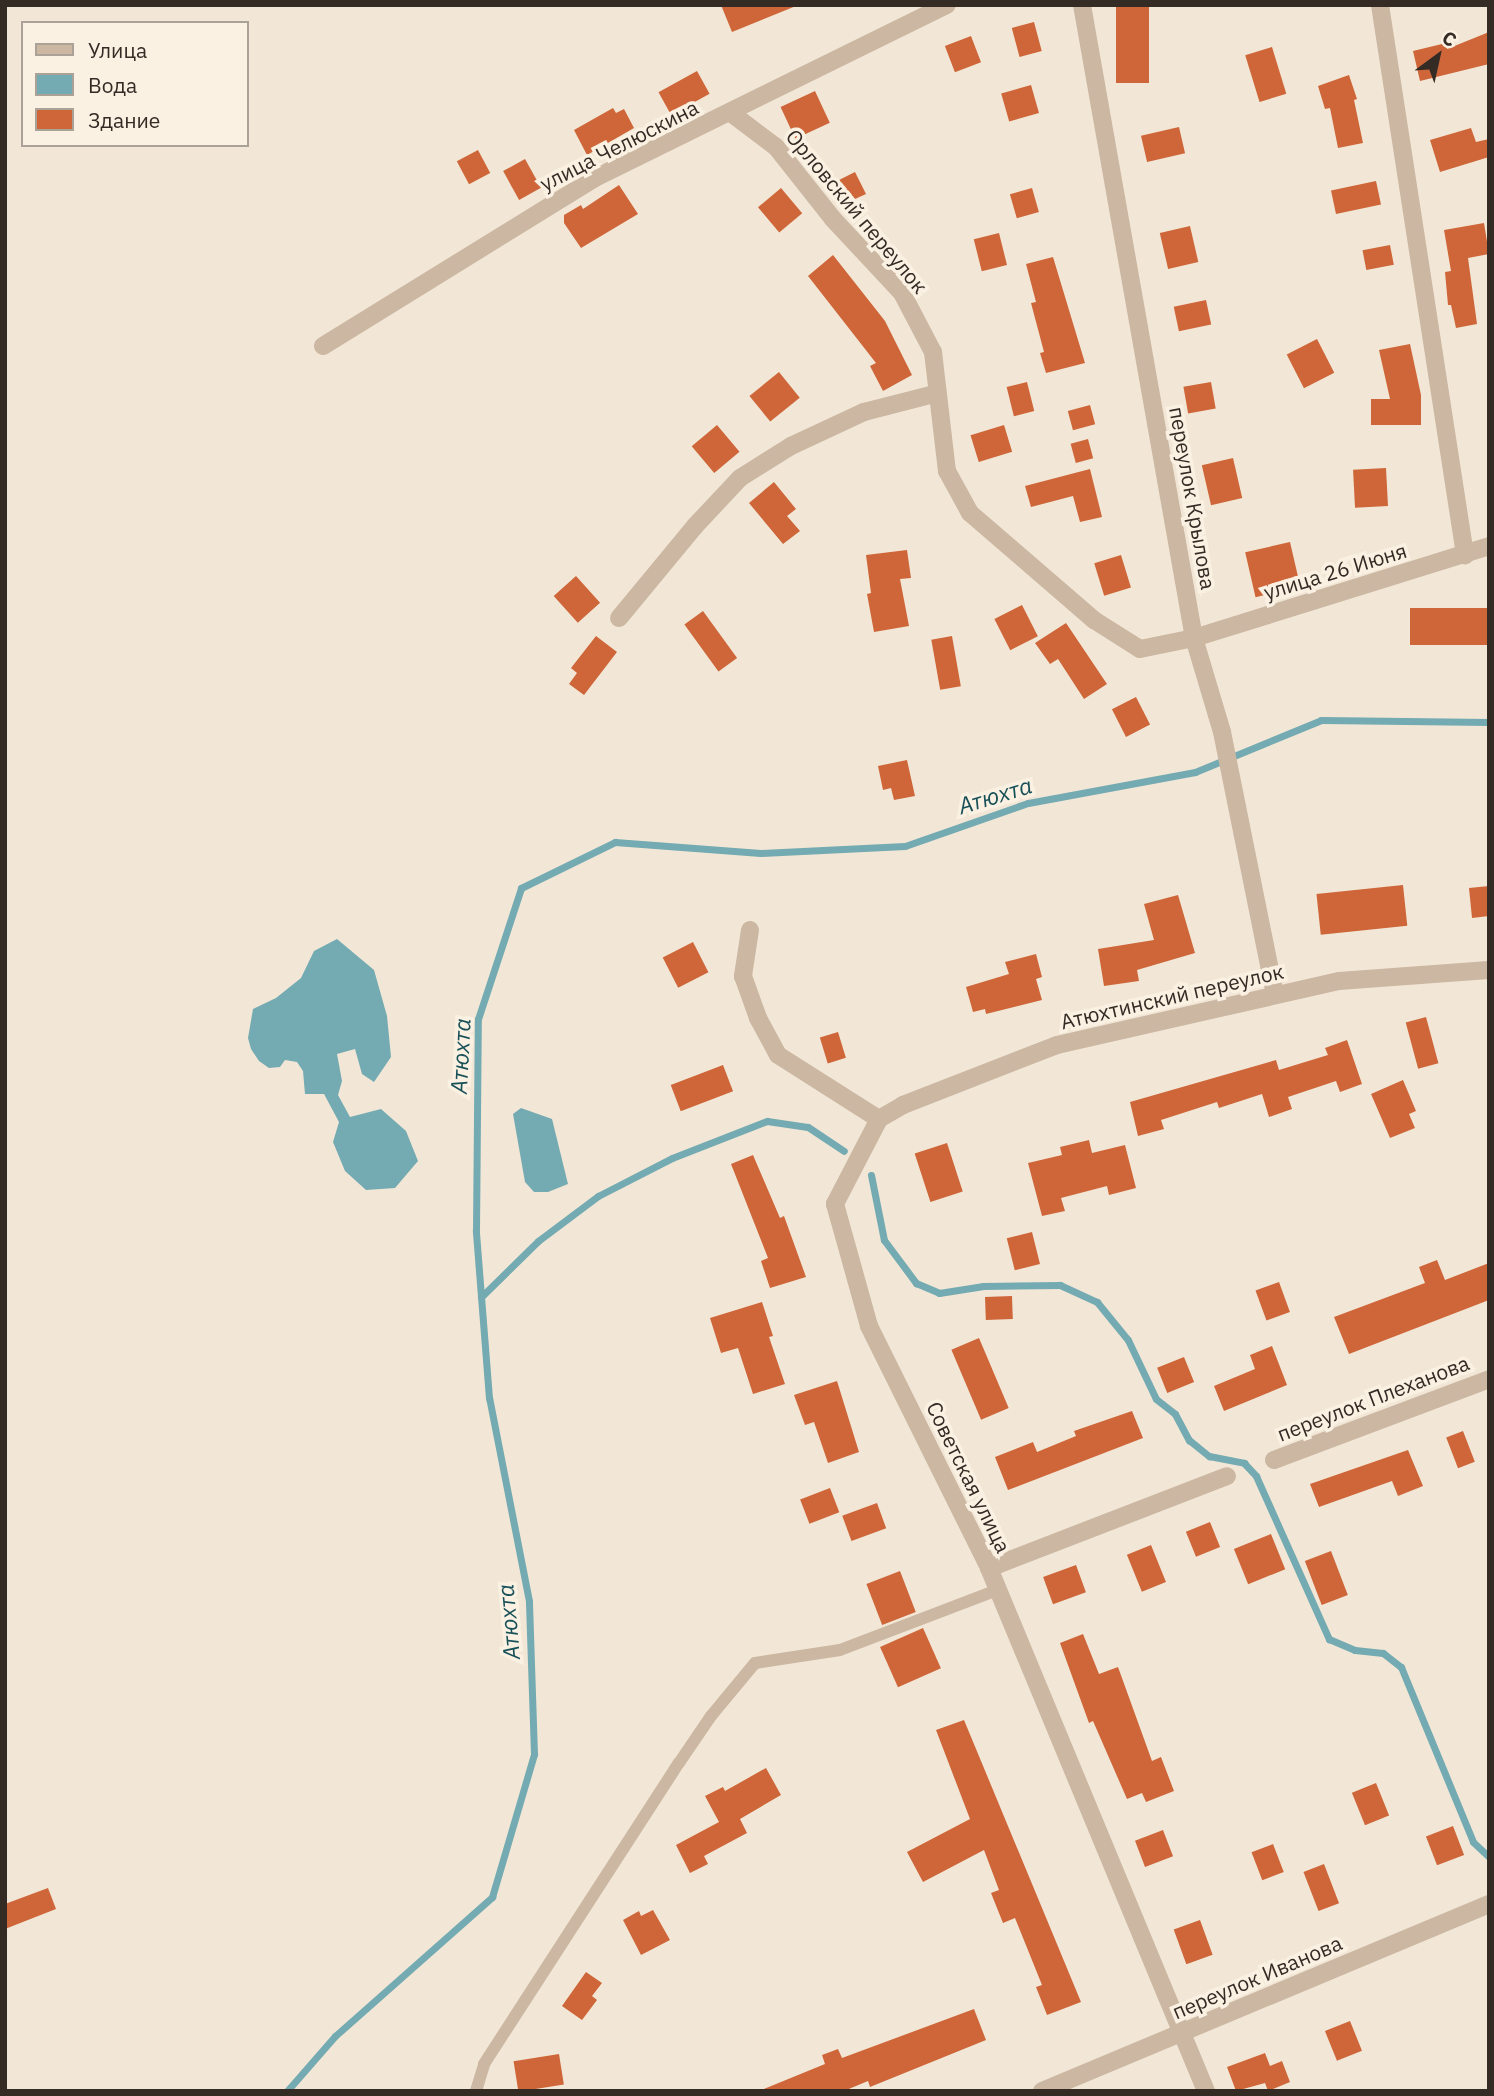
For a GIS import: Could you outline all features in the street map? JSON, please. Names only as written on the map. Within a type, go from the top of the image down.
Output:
[{"type":"street","name":"улица Челюскина","points":[[323,346],[595,178],[947,5]]},
{"type":"street","name":"переулок Крылова","points":[[1082,5],[1194,638],[1223,732],[1275,995]]},
{"type":"street","points":[[1380,5],[1465,555]]},
{"type":"street","name":"Орловский переулок","points":[[731,113],[776,147],[833,219],[902,293],[933,352],[947,471],[970,513],[1094,620],[1140,649],[1194,638]]},
{"type":"street","points":[[620,618],[695,526],[740,478],[791,446],[863,412],[938,393]]},
{"type":"street","name":"улица 26 Июня","points":[[1194,638],[1489,546]]},
{"type":"street","points":[[750,930],[743,976],[758,1018],[778,1055],[879,1119]]},
{"type":"street","name":"Атюхтинский переулок","points":[[879,1119],[903,1105],[1057,1045],[1339,981],[1489,970]]},
{"type":"street","name":"Советская улица","points":[[879,1119],[835,1204],[869,1326],[989,1568],[1206,2091]]},
{"type":"street","name":"переулок Плеханова","points":[[1274,1460],[1489,1379]]},
{"type":"street","points":[[989,1568],[1227,1476]]},
{"type":"street","name":"переулок Иванова","points":[[1042,2091],[1489,1904]]},
{"type":"lane","points":[[476,2091],[484,2064],[679,1763],[710,1716],[755,1663],[840,1650],[997,1590]]},
{"type":"water","points":[[337,939],[374,970],[387,1016],[391,1057],[374,1082],[362,1074],[355,1049],[337,1054],[342,1081],[338,1095],[350,1117],[381,1109],[406,1131],[418,1161],[395,1188],[366,1190],[345,1171],[333,1142],[339,1122],[324,1094],[305,1094],[303,1071],[297,1062],[285,1060],[280,1067],[269,1068],[259,1061],[248,1038],[253,1009],[276,998],[301,978],[314,951]]},
{"type":"water","points":[[521,1108],[552,1119],[568,1184],[548,1192],[534,1192],[525,1182],[513,1114]]},
{"type":"building","points":[[721,5],[795,5],[796,6],[732,32]]},
{"type":"building","points":[[1116,5],[1149,5],[1149,83],[1116,83]]},
{"type":"building","points":[[1034,22],[1042,51],[1020,57],[1012,28]]},
{"type":"building","points":[[1489,32],[1489,64],[1420,81],[1413,51],[1446,43],[1447,49]]},
{"type":"building","points":[[971,36],[981,62],[955,72],[945,46]]},
{"type":"building","points":[[1272,47],[1286,94],[1260,102],[1245,55]]},
{"type":"building","points":[[697,71],[710,94],[671,115],[659,92]]},
{"type":"building","points":[[1349,75],[1357,99],[1354,100],[1363,143],[1338,148],[1330,108],[1325,109],[1318,86]]},
{"type":"building","points":[[1031,85],[1039,113],[1009,121],[1001,94]]},
{"type":"building","points":[[815,91],[830,123],[795,139],[781,107]]},
{"type":"building","points":[[613,108],[616,113],[624,109],[634,128],[587,155],[574,130]]},
{"type":"building","points":[[1179,127],[1185,153],[1147,162],[1141,136]]},
{"type":"building","points":[[1471,128],[1476,142],[1489,139],[1489,157],[1440,172],[1430,140]]},
{"type":"building","points":[[478,150],[490,173],[469,184],[457,161]]},
{"type":"building","points":[[525,159],[541,188],[519,200],[503,171]]},
{"type":"building","points":[[855,172],[866,194],[844,204],[836,204],[827,186]]},
{"type":"building","points":[[1376,181],[1381,204],[1336,214],[1331,191]]},
{"type":"building","points":[[619,185],[638,214],[581,248],[564,223],[564,215],[581,205],[583,209]]},
{"type":"building","points":[[781,188],[802,213],[779,233],[758,207]]},
{"type":"building","points":[[1032,188],[1039,212],[1017,218],[1010,194]]},
{"type":"building","points":[[1484,223],[1489,254],[1468,258],[1477,324],[1456,328],[1451,305],[1448,305],[1445,272],[1451,271],[1444,230]]},
{"type":"building","points":[[1190,226],[1198,262],[1168,269],[1160,233]]},
{"type":"building","points":[[999,233],[1007,265],[982,271],[974,239]]},
{"type":"building","points":[[1390,245],[1394,265],[1366,270],[1363,250]]},
{"type":"building","points":[[833,255],[885,321],[912,375],[883,391],[870,366],[876,363],[808,276]]},
{"type":"building","points":[[1053,257],[1085,363],[1046,373],[1040,353],[1044,352],[1031,303],[1036,302],[1026,264]]},
{"type":"building","points":[[1206,300],[1211,324],[1179,331],[1174,307]]},
{"type":"building","points":[[1317,339],[1334,373],[1304,388],[1287,354]]},
{"type":"building","points":[[1410,344],[1421,395],[1421,425],[1371,425],[1371,399],[1390,399],[1379,350]]},
{"type":"building","points":[[779,372],[800,398],[770,422],[749,396]]},
{"type":"building","points":[[1027,382],[1034,411],[1014,416],[1007,387]]},
{"type":"building","points":[[1211,382],[1216,409],[1188,413],[1183,387]]},
{"type":"building","points":[[1090,405],[1095,424],[1073,430],[1068,411]]},
{"type":"building","points":[[717,425],[739,452],[714,473],[692,446]]},
{"type":"building","points":[[1004,425],[1012,452],[979,462],[971,435]]},
{"type":"building","points":[[1088,439],[1093,458],[1076,463],[1071,444]]},
{"type":"building","points":[[1233,458],[1242,498],[1211,505],[1202,465]]},
{"type":"building","points":[[1386,468],[1388,506],[1355,508],[1353,470]]},
{"type":"building","points":[[1090,469],[1102,517],[1080,522],[1073,496],[1031,507],[1025,486]]},
{"type":"building","points":[[774,482],[796,509],[787,516],[800,531],[783,544],[749,503]]},
{"type":"building","points":[[1290,542],[1300,587],[1256,597],[1245,552]]},
{"type":"building","points":[[907,550],[911,578],[900,579],[909,626],[874,632],[867,594],[871,593],[866,555]]},
{"type":"building","points":[[1121,555],[1131,588],[1104,596],[1094,563]]},
{"type":"building","points":[[576,576],[600,603],[578,623],[554,596]]},
{"type":"building","points":[[1022,605],[1038,636],[1010,650],[994,619]]},
{"type":"building","points":[[1410,608],[1489,608],[1489,645],[1410,645]]},
{"type":"building","points":[[703,611],[737,658],[718,671],[684,625]]},
{"type":"building","points":[[1066,623],[1107,684],[1084,699],[1058,659],[1050,664],[1035,643]]},
{"type":"building","points":[[596,636],[617,652],[584,695],[569,684],[577,673],[571,668]]},
{"type":"building","points":[[952,636],[961,686],[940,690],[931,640]]},
{"type":"building","points":[[1136,697],[1150,725],[1126,737],[1112,709]]},
{"type":"building","points":[[907,760],[915,796],[894,800],[891,788],[883,790],[878,766]]},
{"type":"building","points":[[1403,885],[1407,926],[1321,935],[1316,894]]},
{"type":"building","points":[[1489,886],[1489,916],[1472,918],[1469,888]]},
{"type":"building","points":[[1178,895],[1195,953],[1137,970],[1139,981],[1104,986],[1098,949],[1154,940],[1144,904]]},
{"type":"building","points":[[693,942],[708,972],[678,988],[663,957]]},
{"type":"building","points":[[1036,954],[1042,977],[1036,979],[1042,1000],[986,1014],[985,1009],[973,1012],[966,987],[1009,974],[1005,962]]},
{"type":"building","points":[[1426,1017],[1438,1063],[1418,1069],[1406,1022]]},
{"type":"building","points":[[838,1032],[846,1058],[828,1063],[820,1038]]},
{"type":"building","points":[[1347,1040],[1362,1084],[1340,1092],[1336,1081],[1288,1097],[1292,1109],[1269,1117],[1262,1094],[1219,1108],[1217,1102],[1161,1120],[1164,1129],[1138,1136],[1130,1102],[1276,1060],[1279,1070],[1328,1055],[1325,1048]]},
{"type":"building","points":[[723,1065],[733,1091],[681,1111],[671,1085]]},
{"type":"building","points":[[1403,1080],[1416,1111],[1409,1114],[1415,1128],[1390,1138],[1371,1094]]},
{"type":"building","points":[[1089,1140],[1092,1153],[1125,1145],[1136,1188],[1109,1195],[1107,1186],[1061,1198],[1065,1211],[1042,1216],[1028,1163],[1062,1155],[1060,1147]]},
{"type":"building","points":[[947,1143],[963,1192],[930,1202],[915,1154]]},
{"type":"building","points":[[753,1155],[780,1218],[784,1216],[806,1277],[770,1288],[761,1261],[768,1258],[731,1164]]},
{"type":"building","points":[[1032,1232],[1040,1264],[1015,1270],[1007,1238]]},
{"type":"building","points":[[1437,1260],[1445,1280],[1489,1263],[1489,1300],[1349,1354],[1334,1317],[1425,1283],[1419,1267]]},
{"type":"building","points":[[1279,1282],[1290,1312],[1266,1321],[1256,1291]]},
{"type":"building","points":[[1012,1296],[1013,1319],[986,1320],[985,1297]]},
{"type":"building","points":[[762,1302],[773,1336],[769,1337],[785,1384],[753,1394],[738,1348],[721,1353],[710,1318]]},
{"type":"building","points":[[979,1338],[1009,1408],[981,1420],[951,1350]]},
{"type":"building","points":[[1272,1346],[1287,1385],[1224,1411],[1214,1386],[1255,1369],[1250,1355]]},
{"type":"building","points":[[1184,1357],[1194,1382],[1167,1393],[1157,1368]]},
{"type":"building","points":[[837,1381],[859,1452],[828,1463],[814,1422],[805,1425],[794,1395]]},
{"type":"building","points":[[1132,1411],[1143,1438],[1008,1490],[995,1457],[1033,1442],[1037,1452],[1076,1436],[1074,1431]]},
{"type":"building","points":[[1463,1431],[1475,1462],[1458,1468],[1446,1437]]},
{"type":"building","points":[[1408,1450],[1423,1486],[1398,1496],[1392,1481],[1319,1507],[1310,1484]]},
{"type":"building","points":[[830,1488],[839,1512],[809,1524],[800,1499]]},
{"type":"building","points":[[877,1503],[886,1528],[851,1541],[842,1516]]},
{"type":"building","points":[[1210,1522],[1220,1547],[1196,1557],[1186,1532]]},
{"type":"building","points":[[1271,1534],[1285,1569],[1248,1584],[1234,1549]]},
{"type":"building","points":[[1151,1545],[1166,1582],[1142,1592],[1127,1555]]},
{"type":"building","points":[[1331,1551],[1348,1595],[1322,1605],[1305,1561]]},
{"type":"building","points":[[1076,1565],[1086,1592],[1053,1604],[1043,1577]]},
{"type":"building","points":[[900,1571],[916,1612],[882,1625],[866,1584]]},
{"type":"building","points":[[923,1628],[941,1668],[898,1687],[880,1647]]},
{"type":"building","points":[[1083,1634],[1099,1674],[1118,1667],[1152,1761],[1161,1757],[1174,1791],[1146,1802],[1142,1793],[1127,1799],[1093,1721],[1089,1723],[1060,1643]]},
{"type":"building","points":[[964,1720],[1081,2002],[1047,2015],[1036,1987],[1042,1985],[1015,1918],[1003,1923],[991,1893],[999,1890],[984,1850],[923,1882],[907,1852],[970,1819],[936,1730]]},
{"type":"building","points":[[766,1768],[781,1795],[740,1819],[747,1833],[704,1856],[708,1864],[690,1873],[676,1845],[719,1822],[705,1796],[723,1787],[725,1791]]},
{"type":"building","points":[[1376,1783],[1389,1815],[1365,1825],[1352,1793]]},
{"type":"building","points":[[1453,1826],[1464,1855],[1437,1865],[1426,1836]]},
{"type":"building","points":[[1163,1830],[1173,1856],[1145,1867],[1135,1841]]},
{"type":"building","points":[[1273,1844],[1284,1872],[1262,1880],[1252,1852]]},
{"type":"building","points":[[1324,1864],[1339,1903],[1319,1911],[1303,1872]]},
{"type":"building","points":[[48,1888],[56,1909],[5,1929],[5,1904]]},
{"type":"building","points":[[653,1910],[670,1940],[641,1955],[623,1920],[639,1911],[641,1916]]},
{"type":"building","points":[[1200,1920],[1213,1955],[1186,1964],[1174,1930]]},
{"type":"building","points":[[586,1972],[602,1983],[592,1996],[597,2000],[582,2020],[562,2006]]},
{"type":"building","points":[[974,2009],[986,2040],[870,2087],[868,2081],[844,2091],[759,2091],[825,2064],[822,2055],[838,2049],[842,2058]]},
{"type":"building","points":[[1350,2021],[1362,2051],[1337,2061],[1325,2031]]},
{"type":"building","points":[[1265,2053],[1270,2066],[1282,2061],[1290,2082],[1268,2091],[1265,2083],[1236,2091],[1227,2067]]},
{"type":"building","points":[[559,2054],[564,2085],[518,2091],[514,2061]]},
{"type":"waterway","name":"Атюхта","points":[[287,2091],[335,2036],[492,1897],[534,1754],[529,1601],[489,1398],[476,1231],[478,1019],[521,888],[615,842],[761,853],[905,846],[1028,803],[1195,772],[1321,720],[1489,722]]},
{"type":"waterway","points":[[481,1297],[538,1241],[598,1196],[672,1158],[767,1121],[808,1127],[844,1151]]},
{"type":"waterway","points":[[871,1175],[884,1240],[916,1283],[939,1293],[983,1286],[1060,1285],[1097,1302],[1128,1340],[1156,1399],[1175,1414],[1189,1440],[1209,1456],[1244,1463],[1256,1476],[1329,1639],[1355,1650],[1383,1653],[1401,1667],[1473,1842],[1489,1857]]}]
